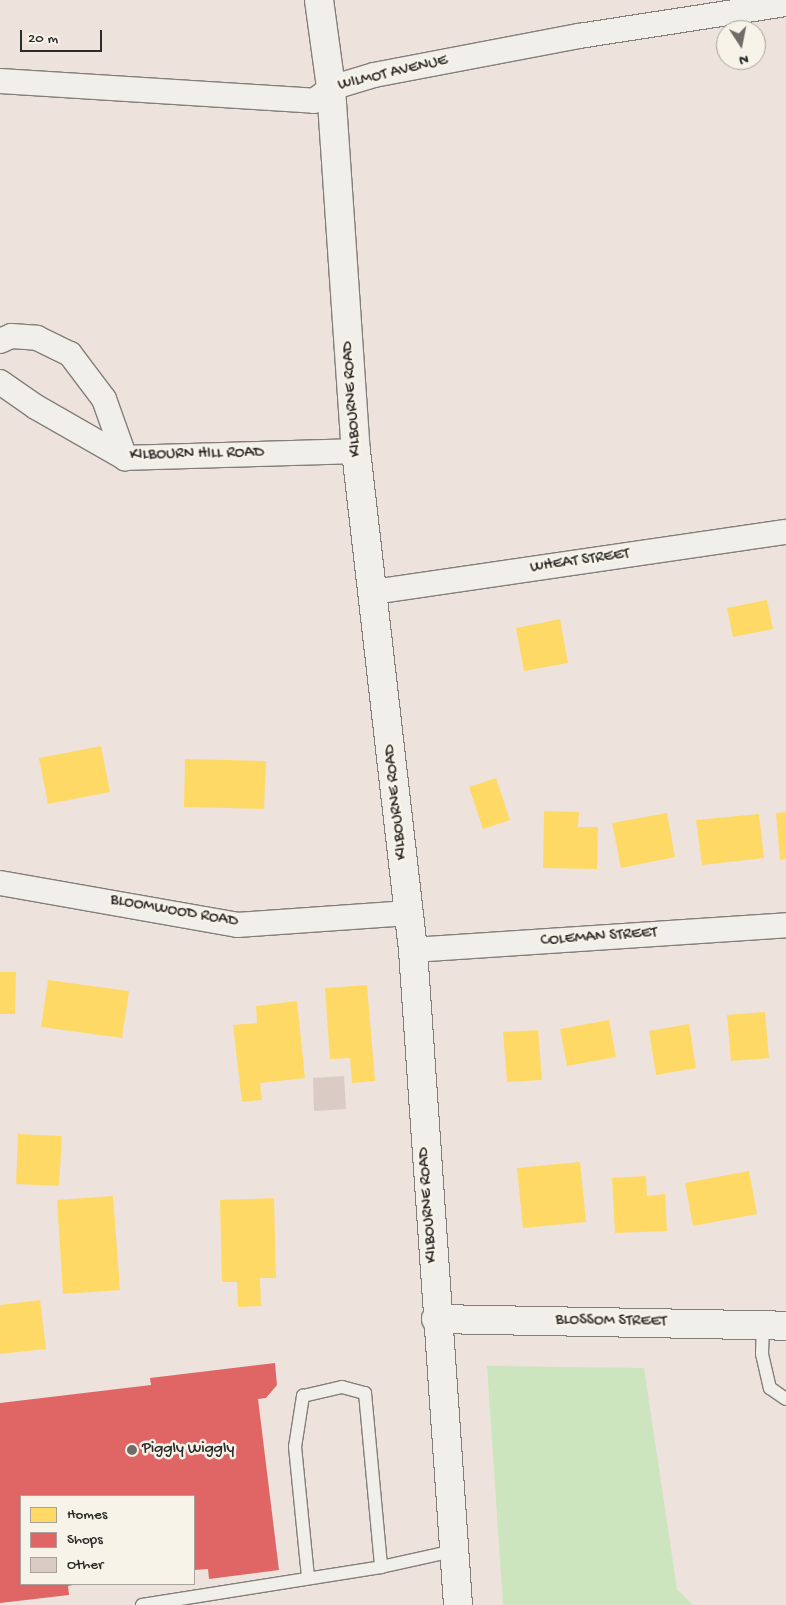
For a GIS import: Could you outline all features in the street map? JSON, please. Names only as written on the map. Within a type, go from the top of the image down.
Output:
[{"type":"street","name":"KILBOURNE ROAD","points":[[319,0],[331,88],[356,451],[374,592],[413,950],[436,1319],[458,1605]]},
{"type":"street","name":"WILMOT AVENUE","points":[[0,81],[314,101],[331,88],[374,75],[579,36],[786,4]]},
{"type":"street","points":[[0,342],[12,336],[37,338],[70,354],[104,399],[125,458]]},
{"type":"street","name":"KILBOURN HILL ROAD","points":[[0,382],[36,407],[125,458],[356,451]]},
{"type":"street","name":"WHEAT STREET","points":[[374,592],[786,532]]},
{"type":"street","name":"BLOOMWOOD ROAD","points":[[0,883],[238,925],[409,913]]},
{"type":"street","name":"COLEMAN STREET","points":[[413,950],[786,925]]},
{"type":"street","name":"BLOSSOM STREET","points":[[436,1319],[774,1325]]},
{"type":"lane","points":[[774,1325],[763,1359],[770,1388],[786,1399]]},
{"type":"lane","points":[[308,1576],[295,1447],[303,1396],[342,1387],[365,1393],[381,1566]]},
{"type":"lane","points":[[142,1605],[175,1602],[308,1576],[381,1566],[453,1552]]},
{"type":"green space","points":[[487,1366],[644,1368],[677,1589],[693,1605],[503,1605]]},
{"type":"building: Homes","points":[[767,600],[773,629],[733,637],[727,608]]},
{"type":"building: Homes","points":[[560,619],[568,663],[524,671],[516,628]]},
{"type":"building: Homes","points":[[101,746],[110,792],[48,804],[39,758]]},
{"type":"building: Homes","points":[[185,759],[266,761],[264,809],[184,807]]},
{"type":"building: Homes","points":[[496,778],[510,820],[483,829],[469,787]]},
{"type":"building: Homes","points":[[544,811],[579,812],[578,827],[598,827],[597,869],[543,868]]},
{"type":"building: Homes","points":[[786,812],[786,859],[780,860],[776,813]]},
{"type":"building: Homes","points":[[667,813],[675,857],[621,868],[612,823]]},
{"type":"building: Homes","points":[[759,814],[764,858],[702,865],[696,820]]},
{"type":"building: Homes","points":[[0,972],[16,972],[15,1014],[0,1014]]},
{"type":"building: Homes","points":[[48,980],[129,991],[122,1038],[41,1027]]},
{"type":"building: Homes","points":[[367,985],[375,1081],[352,1083],[350,1058],[330,1059],[325,988]]},
{"type":"building: Homes","points":[[297,1001],[305,1078],[260,1083],[262,1100],[242,1102],[233,1025],[257,1023],[256,1006]]},
{"type":"building: Homes","points":[[765,1012],[769,1058],[731,1061],[727,1015]]},
{"type":"building: Homes","points":[[609,1020],[616,1057],[567,1066],[560,1029]]},
{"type":"building: Homes","points":[[689,1024],[696,1068],[656,1075],[649,1031]]},
{"type":"building: Homes","points":[[538,1030],[542,1080],[507,1082],[503,1032]]},
{"type":"building: Homes","points":[[18,1134],[62,1136],[59,1186],[16,1184]]},
{"type":"building: Homes","points":[[580,1162],[586,1222],[523,1228],[517,1168]]},
{"type":"building: Homes","points":[[749,1171],[757,1214],[693,1226],[685,1183]]},
{"type":"building: Homes","points":[[646,1176],[647,1196],[665,1194],[667,1231],[615,1233],[612,1178]]},
{"type":"building: Homes","points":[[113,1196],[120,1290],[63,1294],[57,1200]]},
{"type":"building: Homes","points":[[274,1198],[276,1278],[260,1278],[261,1306],[238,1307],[237,1282],[222,1282],[220,1200]]},
{"type":"building: Homes","points":[[40,1300],[46,1349],[0,1354],[0,1305]]},
{"type":"building: Shops","name":"Piggly Wiggly","points":[[275,1363],[277,1385],[266,1398],[258,1399],[279,1570],[209,1579],[208,1569],[195,1570],[195,1495],[20,1495],[20,1585],[73,1585],[68,1586],[69,1595],[0,1603],[0,1403],[151,1385],[150,1378]]},
{"type":"building: Other","points":[[344,1076],[346,1109],[314,1111],[313,1078]]},
{"type":"place","name":"Piggly Wiggly","points":[[132,1450]]}]
